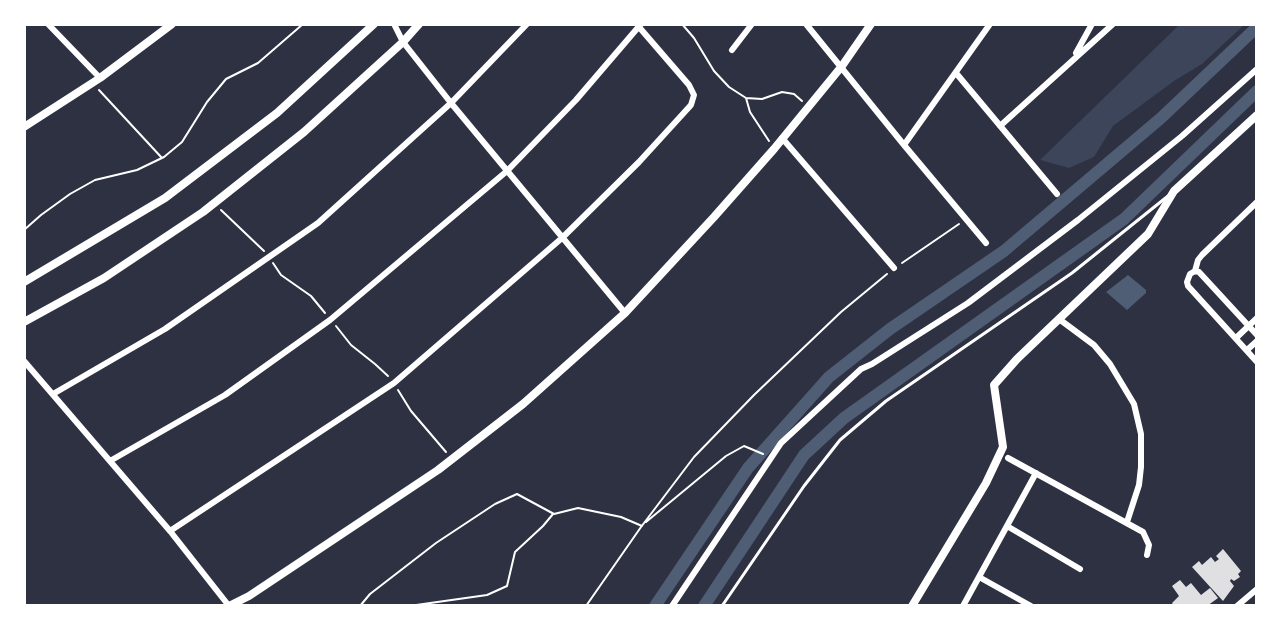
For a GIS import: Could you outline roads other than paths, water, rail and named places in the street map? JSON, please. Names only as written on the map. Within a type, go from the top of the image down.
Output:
[{"type":"street","points":[[48,24],[100,78]]},
{"type":"street","points":[[24,282],[165,198],[277,113],[374,24]]},
{"type":"street","points":[[394,24],[403,42],[450,103],[625,313]]},
{"type":"street","points":[[24,322],[104,278],[214,203],[304,132],[403,42],[419,24]]},
{"type":"street","points":[[53,394],[165,329],[318,223],[450,103],[527,24]]},
{"type":"street","points":[[732,50],[752,24]]},
{"type":"street","points":[[806,24],[986,243]]},
{"type":"street","points":[[24,361],[170,531],[229,606],[259,590],[438,471],[522,404],[625,313],[774,148],[842,66],[871,24]]},
{"type":"street","points":[[904,145],[990,24]]},
{"type":"street","points":[[1073,59],[1092,24]]},
{"type":"street","points":[[1000,126],[1113,24]]},
{"type":"street","points":[[24,126],[93,83],[168,25]]},
{"type":"street","points":[[110,461],[225,395],[330,320],[507,171],[576,100],[640,26],[688,85],[694,96],[692,105],[639,162],[562,238],[394,383],[170,531]]},
{"type":"street","points":[[672,606],[781,443],[861,369],[968,303],[1069,227],[1182,136],[1257,69]]},
{"type":"street","points":[[956,73],[1057,194]]},
{"type":"street","points":[[912,606],[987,483],[1003,447],[994,386],[1017,359],[1148,234],[1174,191],[1257,115]]},
{"type":"street","points":[[782,138],[894,268]]},
{"type":"street","points":[[1257,202],[1202,255],[1198,260],[1196,270],[1190,274],[1186,282],[1257,362]]},
{"type":"street","points":[[1196,270],[1257,336]]},
{"type":"street","points":[[1236,338],[1257,318]]},
{"type":"street","points":[[1059,319],[1094,345],[1123,382],[1134,404],[1141,434],[1141,467],[1139,485],[1126,522]]},
{"type":"street","points":[[1247,350],[1257,340]]},
{"type":"street","points":[[1008,458],[1126,522],[1146,536],[1149,545],[1148,555]]},
{"type":"street","points":[[963,606],[1036,473]]},
{"type":"street","points":[[1007,526],[1080,569]]},
{"type":"street","points":[[979,577],[1031,606]]},
{"type":"street","points":[[1237,606],[1257,589]]},
{"type":"lane","points":[[722,606],[804,486],[840,440],[886,401],[1072,273],[1174,191]]},
{"type":"waterway","points":[[655,606],[748,468],[829,377],[890,329],[1004,251],[1161,118],[1257,27]]},
{"type":"waterway","points":[[704,606],[804,455],[844,418],[1124,219],[1257,91]]}]
